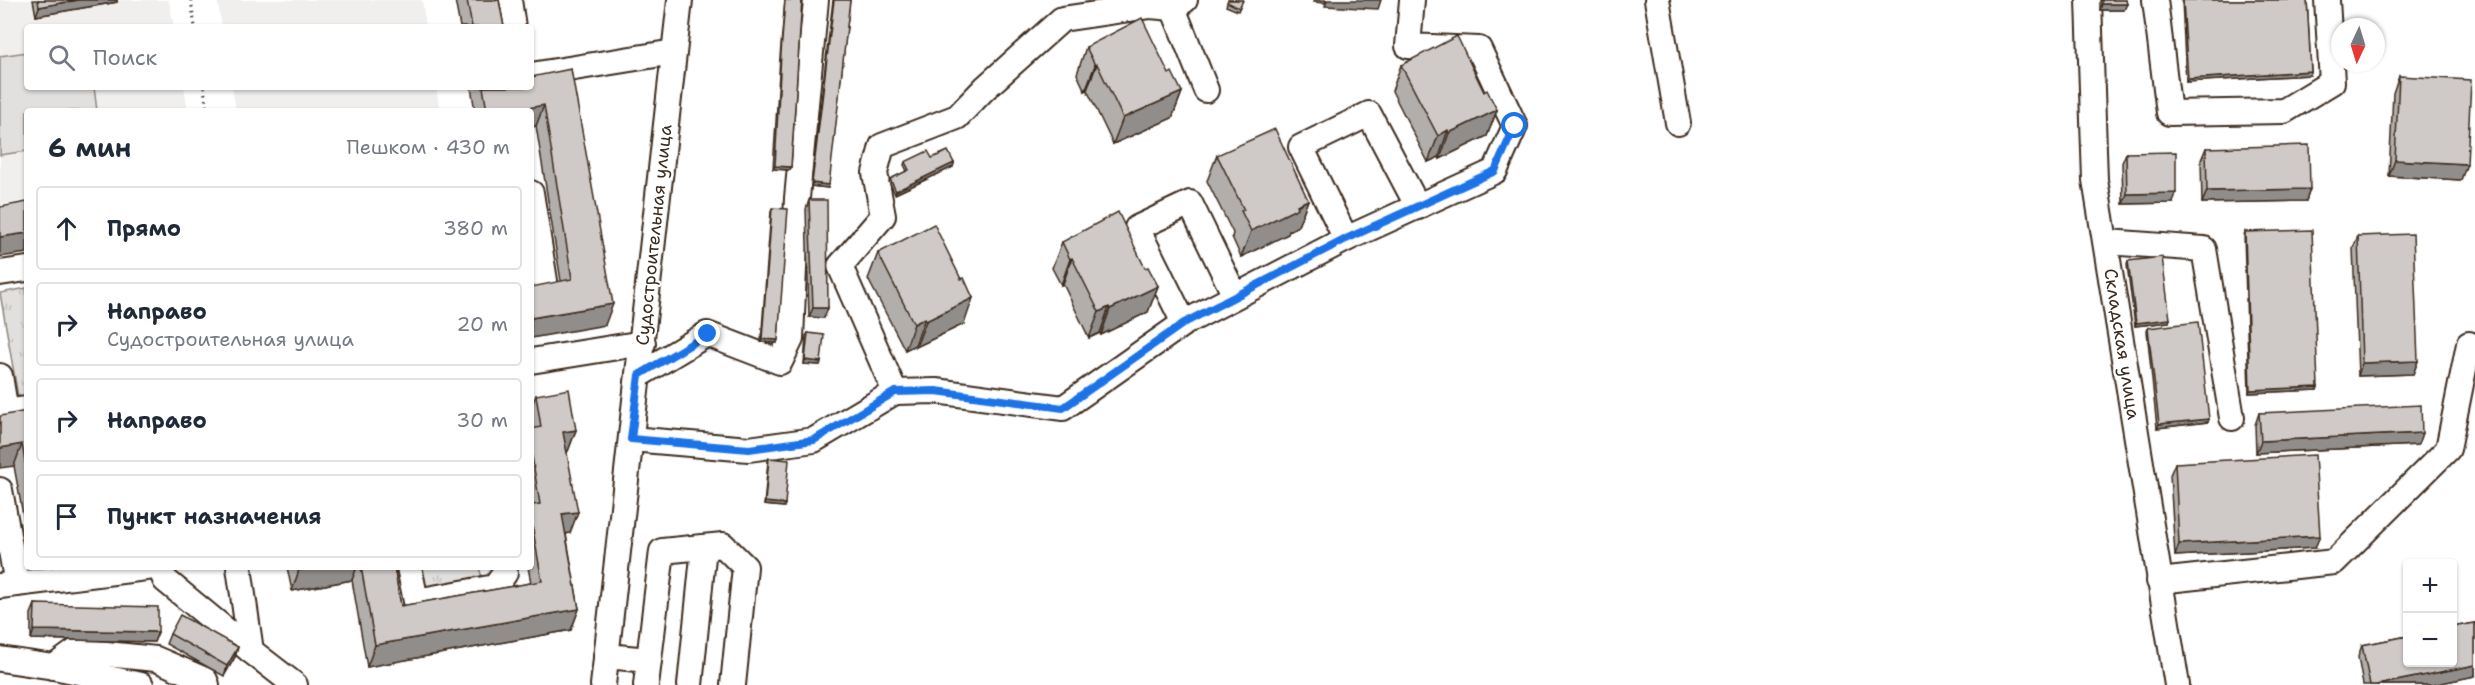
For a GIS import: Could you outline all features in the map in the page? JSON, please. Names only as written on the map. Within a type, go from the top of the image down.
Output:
[{"type":"street","points":[[509,0],[513,24]]},
{"type":"street","name":"Судостроительная улица","points":[[603,685],[680,0]]},
{"type":"street","points":[[639,375],[708,334],[780,362],[791,339],[797,198],[816,0]]},
{"type":"street","points":[[631,439],[749,449],[814,440],[895,392],[936,391],[1063,408],[1184,323],[1346,239],[1495,171],[1515,126],[1479,49],[1408,46],[1412,0]]},
{"type":"street","points":[[1657,0],[1678,123]]},
{"type":"street","name":"Складская улица","points":[[2089,0],[2095,180],[2177,685]]},
{"type":"street","points":[[2155,0],[2169,113],[2284,111],[2332,82],[2326,0]]},
{"type":"street","points":[[895,392],[840,266],[883,216],[875,173],[882,146],[957,117],[985,88],[1062,19],[1179,4],[1206,90]]},
{"type":"street","points":[[534,75],[674,52]]},
{"type":"street","points":[[1346,239],[1301,147],[1369,114],[1418,207]]},
{"type":"street","points":[[1184,323],[1137,228],[1190,203],[1235,296]]},
{"type":"street","points":[[534,212],[545,281],[534,283]]},
{"type":"street","points":[[2106,242],[2204,249],[2232,418]]},
{"type":"street","points":[[0,273],[24,269]]},
{"type":"street","points":[[534,361],[643,343]]},
{"type":"street","points":[[2159,581],[2334,562],[2448,448],[2469,344]]},
{"type":"street","points":[[0,376],[6,412],[24,409]]},
{"type":"street","points":[[0,490],[8,585],[130,570]]},
{"type":"street","points":[[646,685],[662,551],[723,545],[745,567],[733,685]]},
{"type":"street","points":[[690,685],[704,547]]},
{"type":"street","points":[[161,570],[165,580],[296,685]]},
{"type":"street","points":[[238,570],[252,651]]},
{"type":"street","points":[[410,570],[416,601],[495,587],[505,573],[504,570]]},
{"type":"street","points":[[54,667],[76,651],[156,659],[205,680],[207,685]]},
{"type":"street","points":[[606,656],[649,660]]},
{"type":"street","points":[[0,659],[54,667],[126,683]]},
{"type":"path","points":[[190,0],[194,24]]},
{"type":"path","points":[[204,90],[207,108]]},
{"type":"shaded area","points":[[0,0],[169,0],[173,24],[24,24],[24,90],[184,90],[188,108],[24,108],[24,201],[0,205]]},
{"type":"shaded area","points":[[217,0],[422,0],[426,24],[221,24]]},
{"type":"shaded area","points":[[232,90],[436,90],[440,108],[236,108]]},
{"type":"green space","points":[[24,52],[24,90],[94,90],[97,108],[24,108],[24,151],[0,155],[0,56]]},
{"type":"green space","points":[[24,289],[24,395],[18,396],[0,293]]},
{"type":"green space","points":[[423,570],[480,570],[482,578],[426,587]]},
{"type":"building","points":[[38,0],[78,0],[39,7]]},
{"type":"building","points":[[467,0],[499,0],[503,24],[471,24]]},
{"type":"building","points":[[785,0],[802,0],[791,167],[775,166]]},
{"type":"building","points":[[834,0],[850,0],[829,185],[812,183]]},
{"type":"building","points":[[1228,0],[1243,0],[1239,8],[1227,2]]},
{"type":"building","points":[[2102,0],[2126,0],[2127,4],[2102,4]]},
{"type":"building","points":[[2183,0],[2307,0],[2311,71],[2188,79]]},
{"type":"building","points":[[1142,18],[1169,74],[1172,72],[1182,92],[1123,118],[1097,64],[1095,65],[1086,47]]},
{"type":"building","points":[[1457,36],[1484,92],[1487,90],[1497,110],[1438,136],[1401,65]]},
{"type":"building","points":[[571,69],[613,304],[534,317],[534,286],[572,279],[544,105],[528,108],[486,108],[484,90],[534,90],[534,76]]},
{"type":"building","points":[[2399,76],[2471,80],[2467,164],[2395,160]]},
{"type":"building","points":[[1275,129],[1308,200],[1297,205],[1298,208],[1251,231],[1241,211],[1244,210],[1217,155]]},
{"type":"building","points":[[2309,145],[2310,189],[2207,191],[2206,148]]},
{"type":"building","points":[[928,151],[932,158],[948,151],[954,163],[896,191],[890,179],[909,170],[905,162]]},
{"type":"building","points":[[2176,152],[2176,193],[2127,194],[2126,153]]},
{"type":"building","points":[[809,200],[827,200],[828,308],[813,308]]},
{"type":"building","points":[[24,203],[24,233],[0,237],[0,207]]},
{"type":"building","points":[[772,208],[788,209],[778,340],[762,339]]},
{"type":"building","points":[[1118,212],[1145,268],[1148,267],[1158,286],[1099,312],[1062,242]]},
{"type":"building","points":[[934,224],[973,298],[926,321],[925,318],[914,324],[878,253]]},
{"type":"building","points":[[2312,230],[2318,387],[2250,390],[2245,232]]},
{"type":"building","points":[[2413,234],[2418,361],[2362,363],[2358,236]]},
{"type":"building","points":[[2162,257],[2170,319],[2136,323],[2128,261]]},
{"type":"building","points":[[2198,322],[2209,419],[2159,424],[2148,328]]},
{"type":"building","points":[[808,333],[824,335],[821,362],[805,360]]},
{"type":"building","points":[[569,389],[576,430],[563,432],[578,512],[562,514],[579,609],[375,645],[362,570],[395,570],[401,606],[542,581],[534,536],[534,505],[540,504],[534,469],[534,428],[541,427],[536,395]]},
{"type":"building","points":[[2421,405],[2422,433],[2261,441],[2259,413]]},
{"type":"building","points":[[24,412],[24,455],[22,444],[0,448],[0,416]]},
{"type":"building","points":[[2315,455],[2320,536],[2179,544],[2175,463]]},
{"type":"building","points":[[769,458],[789,460],[785,504],[765,502]]},
{"type":"building","points":[[35,604],[158,607],[158,632],[34,630]]},
{"type":"building","points":[[180,615],[238,647],[227,666],[170,634]]},
{"type":"building","points":[[2475,623],[2475,665],[2370,685],[2362,645],[2403,637],[2403,667],[2457,667],[2457,626]]},
{"type":"route","points":[[708,334],[639,375],[631,439],[749,449],[814,440],[895,392],[936,391],[1063,408],[1184,323],[1346,239],[1495,171],[1515,126]]}]
